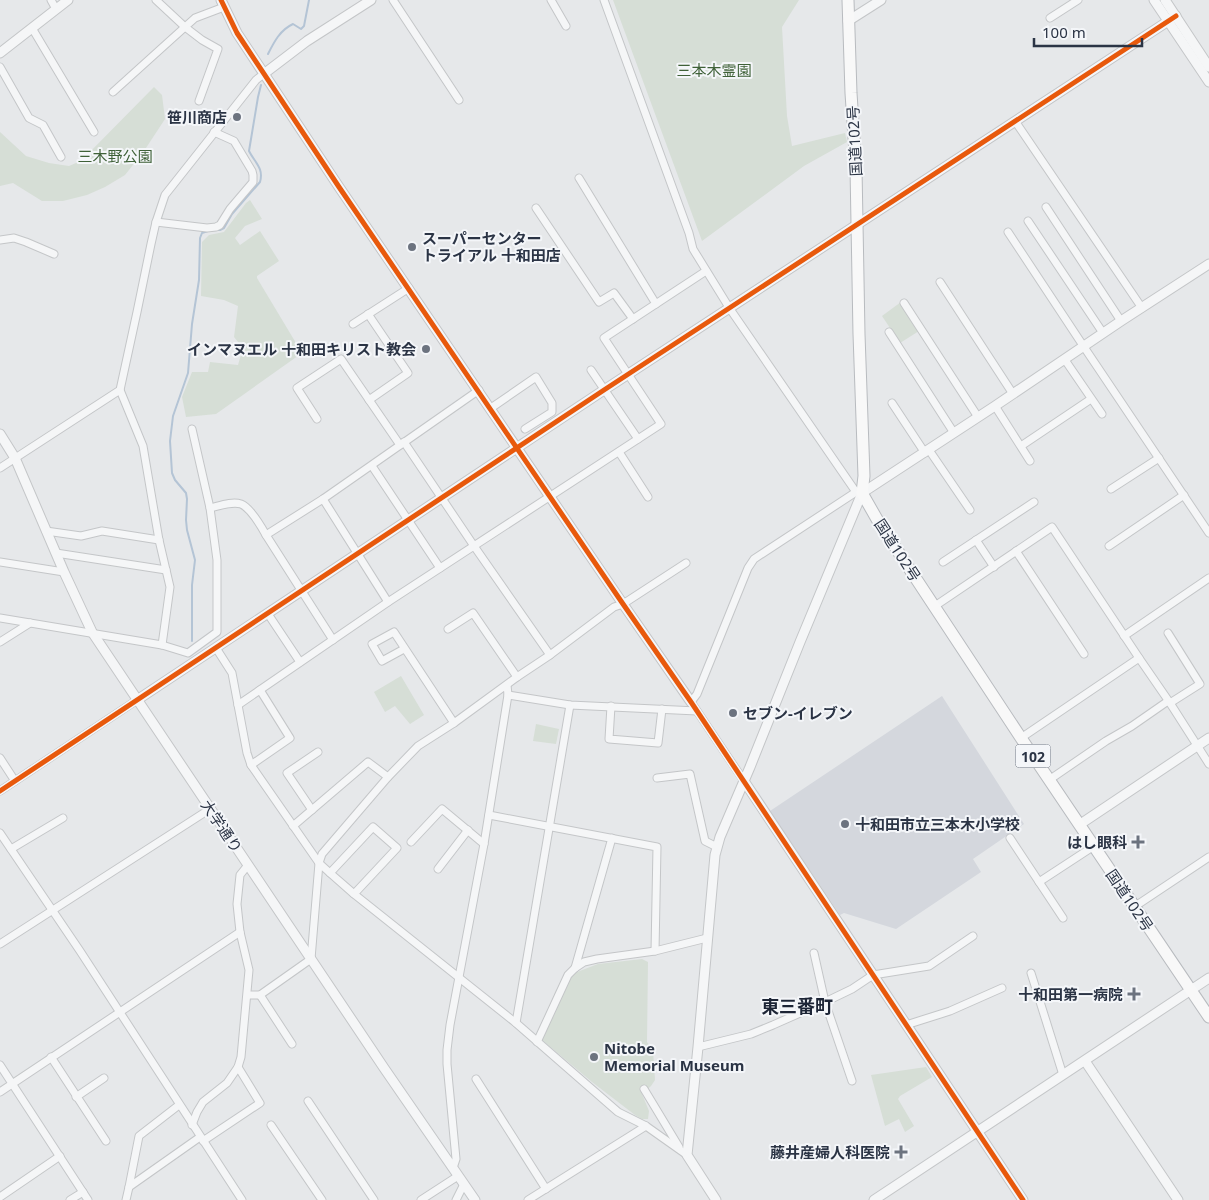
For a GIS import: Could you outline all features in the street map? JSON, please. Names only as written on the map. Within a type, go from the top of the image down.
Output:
[{"type":"highway","name":"国道102号","points":[[848,0],[858,224],[859,334],[864,476],[859,492],[1021,738],[1209,1017]]},
{"type":"street","points":[[51,0],[56,9]]},
{"type":"street","points":[[0,54],[68,0]]},
{"type":"street","points":[[156,0],[202,40],[218,49],[198,101]]},
{"type":"street","points":[[162,644],[170,587],[159,540],[143,446],[120,390],[156,222],[166,195],[256,80],[306,41],[371,0]]},
{"type":"street","points":[[392,0],[459,100]]},
{"type":"street","points":[[551,0],[566,26]]},
{"type":"street","points":[[604,0],[690,233],[693,249],[730,309],[859,492]]},
{"type":"street","points":[[848,21],[881,0]]},
{"type":"street","points":[[1050,18],[1078,0]]},
{"type":"street","points":[[1154,0],[1172,19],[1209,67]]},
{"type":"street","points":[[1165,0],[1172,19],[1209,82]]},
{"type":"street","points":[[113,92],[185,26],[195,18],[222,4],[237,33],[339,186],[691,702],[1023,1200]]},
{"type":"street","points":[[0,791],[604,390],[1172,19]]},
{"type":"street","points":[[32,28],[94,132]]},
{"type":"street","points":[[0,67],[29,118],[43,125],[61,157]]},
{"type":"street","points":[[1015,121],[1142,308]]},
{"type":"street","points":[[156,222],[207,228],[216,227],[220,225],[230,209],[253,182],[252,171],[234,142],[214,132]]},
{"type":"street","points":[[579,178],[656,304]]},
{"type":"street","points":[[1046,207],[1121,322]]},
{"type":"street","points":[[536,208],[599,302],[614,293],[633,319]]},
{"type":"street","points":[[1028,221],[1103,333]]},
{"type":"street","points":[[1008,232],[1209,532]]},
{"type":"street","points":[[0,240],[14,238],[54,254]]},
{"type":"street","points":[[691,702],[748,568],[754,559],[927,451],[1209,264]]},
{"type":"street","points":[[238,706],[388,602],[661,424],[604,338],[706,271]]},
{"type":"street","points":[[940,282],[1013,394]]},
{"type":"street","points":[[353,324],[409,288]]},
{"type":"street","points":[[904,303],[978,417]]},
{"type":"street","points":[[368,314],[408,373],[369,400]]},
{"type":"street","points":[[889,332],[954,433]]},
{"type":"street","points":[[317,419],[297,388],[341,359],[442,498],[550,655]]},
{"type":"street","points":[[1065,360],[1102,414]]},
{"type":"street","points":[[591,370],[638,439]]},
{"type":"street","points":[[491,408],[536,377],[552,403],[552,412],[525,429]]},
{"type":"street","points":[[0,468],[120,390]]},
{"type":"street","points":[[266,535],[372,466],[479,390]]},
{"type":"street","points":[[1021,446],[1091,399]]},
{"type":"street","points":[[892,403],[970,510]]},
{"type":"street","points":[[995,406],[1030,460]]},
{"type":"street","points":[[0,618],[162,644],[188,653],[217,632],[217,560],[210,508],[192,429]]},
{"type":"street","name":"大学通り","points":[[0,434],[15,458],[92,632],[384,1068],[475,1200]]},
{"type":"street","points":[[619,452],[648,497]]},
{"type":"street","points":[[1111,489],[1159,458]]},
{"type":"street","points":[[372,466],[440,568]]},
{"type":"street","points":[[684,1153],[698,1047],[717,847],[859,492]]},
{"type":"street","points":[[1109,546],[1184,495]]},
{"type":"street","points":[[323,499],[388,602]]},
{"type":"street","points":[[943,562],[1034,502]]},
{"type":"street","points":[[210,508],[229,504],[241,504],[247,508],[333,640]]},
{"type":"street","points":[[935,606],[1052,527],[1209,764]]},
{"type":"street","points":[[46,531],[81,536],[102,531],[159,540]]},
{"type":"street","points":[[976,540],[994,567]]},
{"type":"street","points":[[1016,551],[1084,654]]},
{"type":"street","points":[[56,553],[166,570]]},
{"type":"street","points":[[0,562],[64,572]]},
{"type":"street","points":[[248,995],[260,994],[311,959],[319,863],[322,854],[388,777],[418,746],[550,655],[614,607],[623,604],[686,563]]},
{"type":"street","points":[[1124,636],[1209,578]]},
{"type":"street","points":[[448,629],[472,613],[517,677]]},
{"type":"street","points":[[268,614],[300,662]]},
{"type":"street","points":[[0,642],[30,623]]},
{"type":"street","points":[[404,648],[382,661],[372,644],[394,632],[454,723]]},
{"type":"street","points":[[1049,780],[1106,741],[1200,684],[1168,633]]},
{"type":"street","points":[[216,648],[232,673],[251,765],[319,863],[354,894],[516,1024],[618,1112],[646,1126],[684,1153]]},
{"type":"street","points":[[1021,738],[1138,658]]},
{"type":"street","points":[[421,1200],[456,1172],[447,1050],[489,815],[508,695],[507,685]]},
{"type":"street","points":[[251,765],[290,738],[260,690]]},
{"type":"street","points":[[508,695],[570,705],[697,711]]},
{"type":"street","points":[[516,1024],[570,705]]},
{"type":"street","points":[[611,706],[609,739],[658,743],[662,709]]},
{"type":"street","points":[[1079,825],[1209,738]]},
{"type":"street","points":[[312,810],[287,773],[318,752]]},
{"type":"street","points":[[0,758],[15,781]]},
{"type":"street","points":[[293,826],[368,762],[388,777]]},
{"type":"street","points":[[657,778],[690,774],[705,841],[717,847]]},
{"type":"street","points":[[0,944],[210,809]]},
{"type":"street","points":[[411,842],[442,809],[484,844]]},
{"type":"street","points":[[489,815],[657,847],[655,951]]},
{"type":"street","points":[[11,849],[63,818]]},
{"type":"street","points":[[330,873],[373,827],[397,848],[354,894]]},
{"type":"street","points":[[438,869],[468,830]]},
{"type":"street","points":[[0,833],[242,1200]]},
{"type":"street","points":[[575,968],[612,838]]},
{"type":"street","points":[[1010,838],[1063,918]]},
{"type":"street","points":[[1039,882],[1094,846]]},
{"type":"street","points":[[1134,907],[1209,857]]},
{"type":"street","points":[[192,1125],[203,1102],[227,1083],[238,1067],[241,1058],[249,970],[240,932],[237,904],[240,875],[248,866]]},
{"type":"street","points":[[0,1092],[240,932]]},
{"type":"street","points":[[698,1047],[752,1034],[852,989],[873,974],[929,966],[973,936]]},
{"type":"street","points":[[537,1042],[568,975],[584,962],[655,951],[707,938]]},
{"type":"street","points":[[814,953],[825,1002],[852,1081]]},
{"type":"street","points":[[1031,973],[1063,1075]]},
{"type":"street","points":[[874,1200],[1209,978]]},
{"type":"street","points":[[906,1025],[950,1011],[1002,988]]},
{"type":"street","points":[[260,994],[292,1044]]},
{"type":"street","points":[[51,1057],[106,1141]]},
{"type":"street","points":[[1085,1061],[1178,1200]]},
{"type":"street","points":[[0,1065],[88,1200]]},
{"type":"street","points":[[129,1187],[260,1103],[238,1067]]},
{"type":"street","points":[[76,1097],[104,1078]]},
{"type":"street","points":[[476,1079],[546,1189]]},
{"type":"street","points":[[644,1089],[716,1200]]},
{"type":"street","points":[[308,1101],[374,1200]]},
{"type":"street","points":[[126,1200],[139,1136],[179,1104]]},
{"type":"street","points":[[271,1125],[322,1200]]},
{"type":"street","points":[[528,1200],[646,1126]]},
{"type":"street","points":[[0,1197],[60,1156]]},
{"type":"street","points":[[456,1200],[464,1184]]},
{"type":"street","points":[[70,1200],[83,1192]]},
{"type":"shaded area","name":"十和田市立三本木小学校","points":[[942,696],[1024,824],[973,859],[981,872],[896,929],[844,913],[840,915],[770,811]]},
{"type":"green space","name":"三本木霊園","points":[[613,0],[799,0],[782,27],[787,116],[792,146],[845,133],[847,142],[804,166],[702,241]]},
{"type":"green space","name":"三木野公園","points":[[154,87],[162,95],[165,119],[144,151],[125,175],[87,195],[63,201],[42,201],[13,183],[0,186],[0,132],[26,156],[49,163],[69,166],[85,157]]},
{"type":"green space","points":[[250,200],[262,219],[245,226],[235,238],[240,245],[260,231],[279,261],[257,276],[257,278],[302,353],[216,414],[186,417],[182,397],[192,372],[208,372],[210,362],[238,365],[243,348],[234,337],[238,306],[224,300],[201,296],[202,242],[209,235],[224,232]]},
{"type":"green space","points":[[901,302],[919,331],[900,343],[882,316]]},
{"type":"green space","points":[[401,676],[424,715],[410,724],[395,706],[385,712],[374,692]]},
{"type":"green space","points":[[536,724],[559,729],[556,744],[533,741]]},
{"type":"green space","points":[[642,959],[648,962],[647,1042],[653,1050],[655,1080],[642,1094],[649,1111],[648,1119],[642,1119],[635,1115],[541,1039],[542,1026],[556,990],[577,972],[598,964]]},
{"type":"green space","points":[[926,1067],[932,1077],[898,1099],[914,1126],[905,1132],[899,1119],[885,1126],[871,1075]]},
{"type":"waterway","points":[[268,54],[284,30],[293,24],[301,29],[304,26],[309,0]]},
{"type":"waterway","points":[[216,230],[224,228],[232,214],[260,182],[260,169],[249,151],[261,85]]},
{"type":"waterway","points":[[192,641],[192,585],[195,560],[187,530],[186,493],[175,480],[172,473],[170,441],[173,416],[188,373],[192,324],[199,280],[200,238],[202,233],[208,231]]},
{"type":"cycle path","points":[[221,0],[237,33],[339,187],[691,702],[1023,1200]]},
{"type":"cycle path","points":[[0,791],[604,390],[1176,16]]},
{"type":"place","name":"笹川商店","points":[[237,117]]},
{"type":"place","name":"スーパーセンター トライアル 十和田店","points":[[412,247]]},
{"type":"place","name":"インマヌエル 十和田キリスト教会","points":[[426,349]]},
{"type":"place","name":"セブン-イレブン","points":[[733,713]]},
{"type":"place","name":"十和田市立三本木小学校","points":[[845,824]]},
{"type":"place","name":"はし眼科","points":[[1138,842]]},
{"type":"place","name":"十和田第一病院","points":[[1134,994]]},
{"type":"place","name":"Nitobe Memorial Museum","points":[[594,1057]]},
{"type":"place","name":"藤井産婦人科医院","points":[[901,1152]]},
{"type":"district","name":"東三番町","points":[[797,1006]]}]
